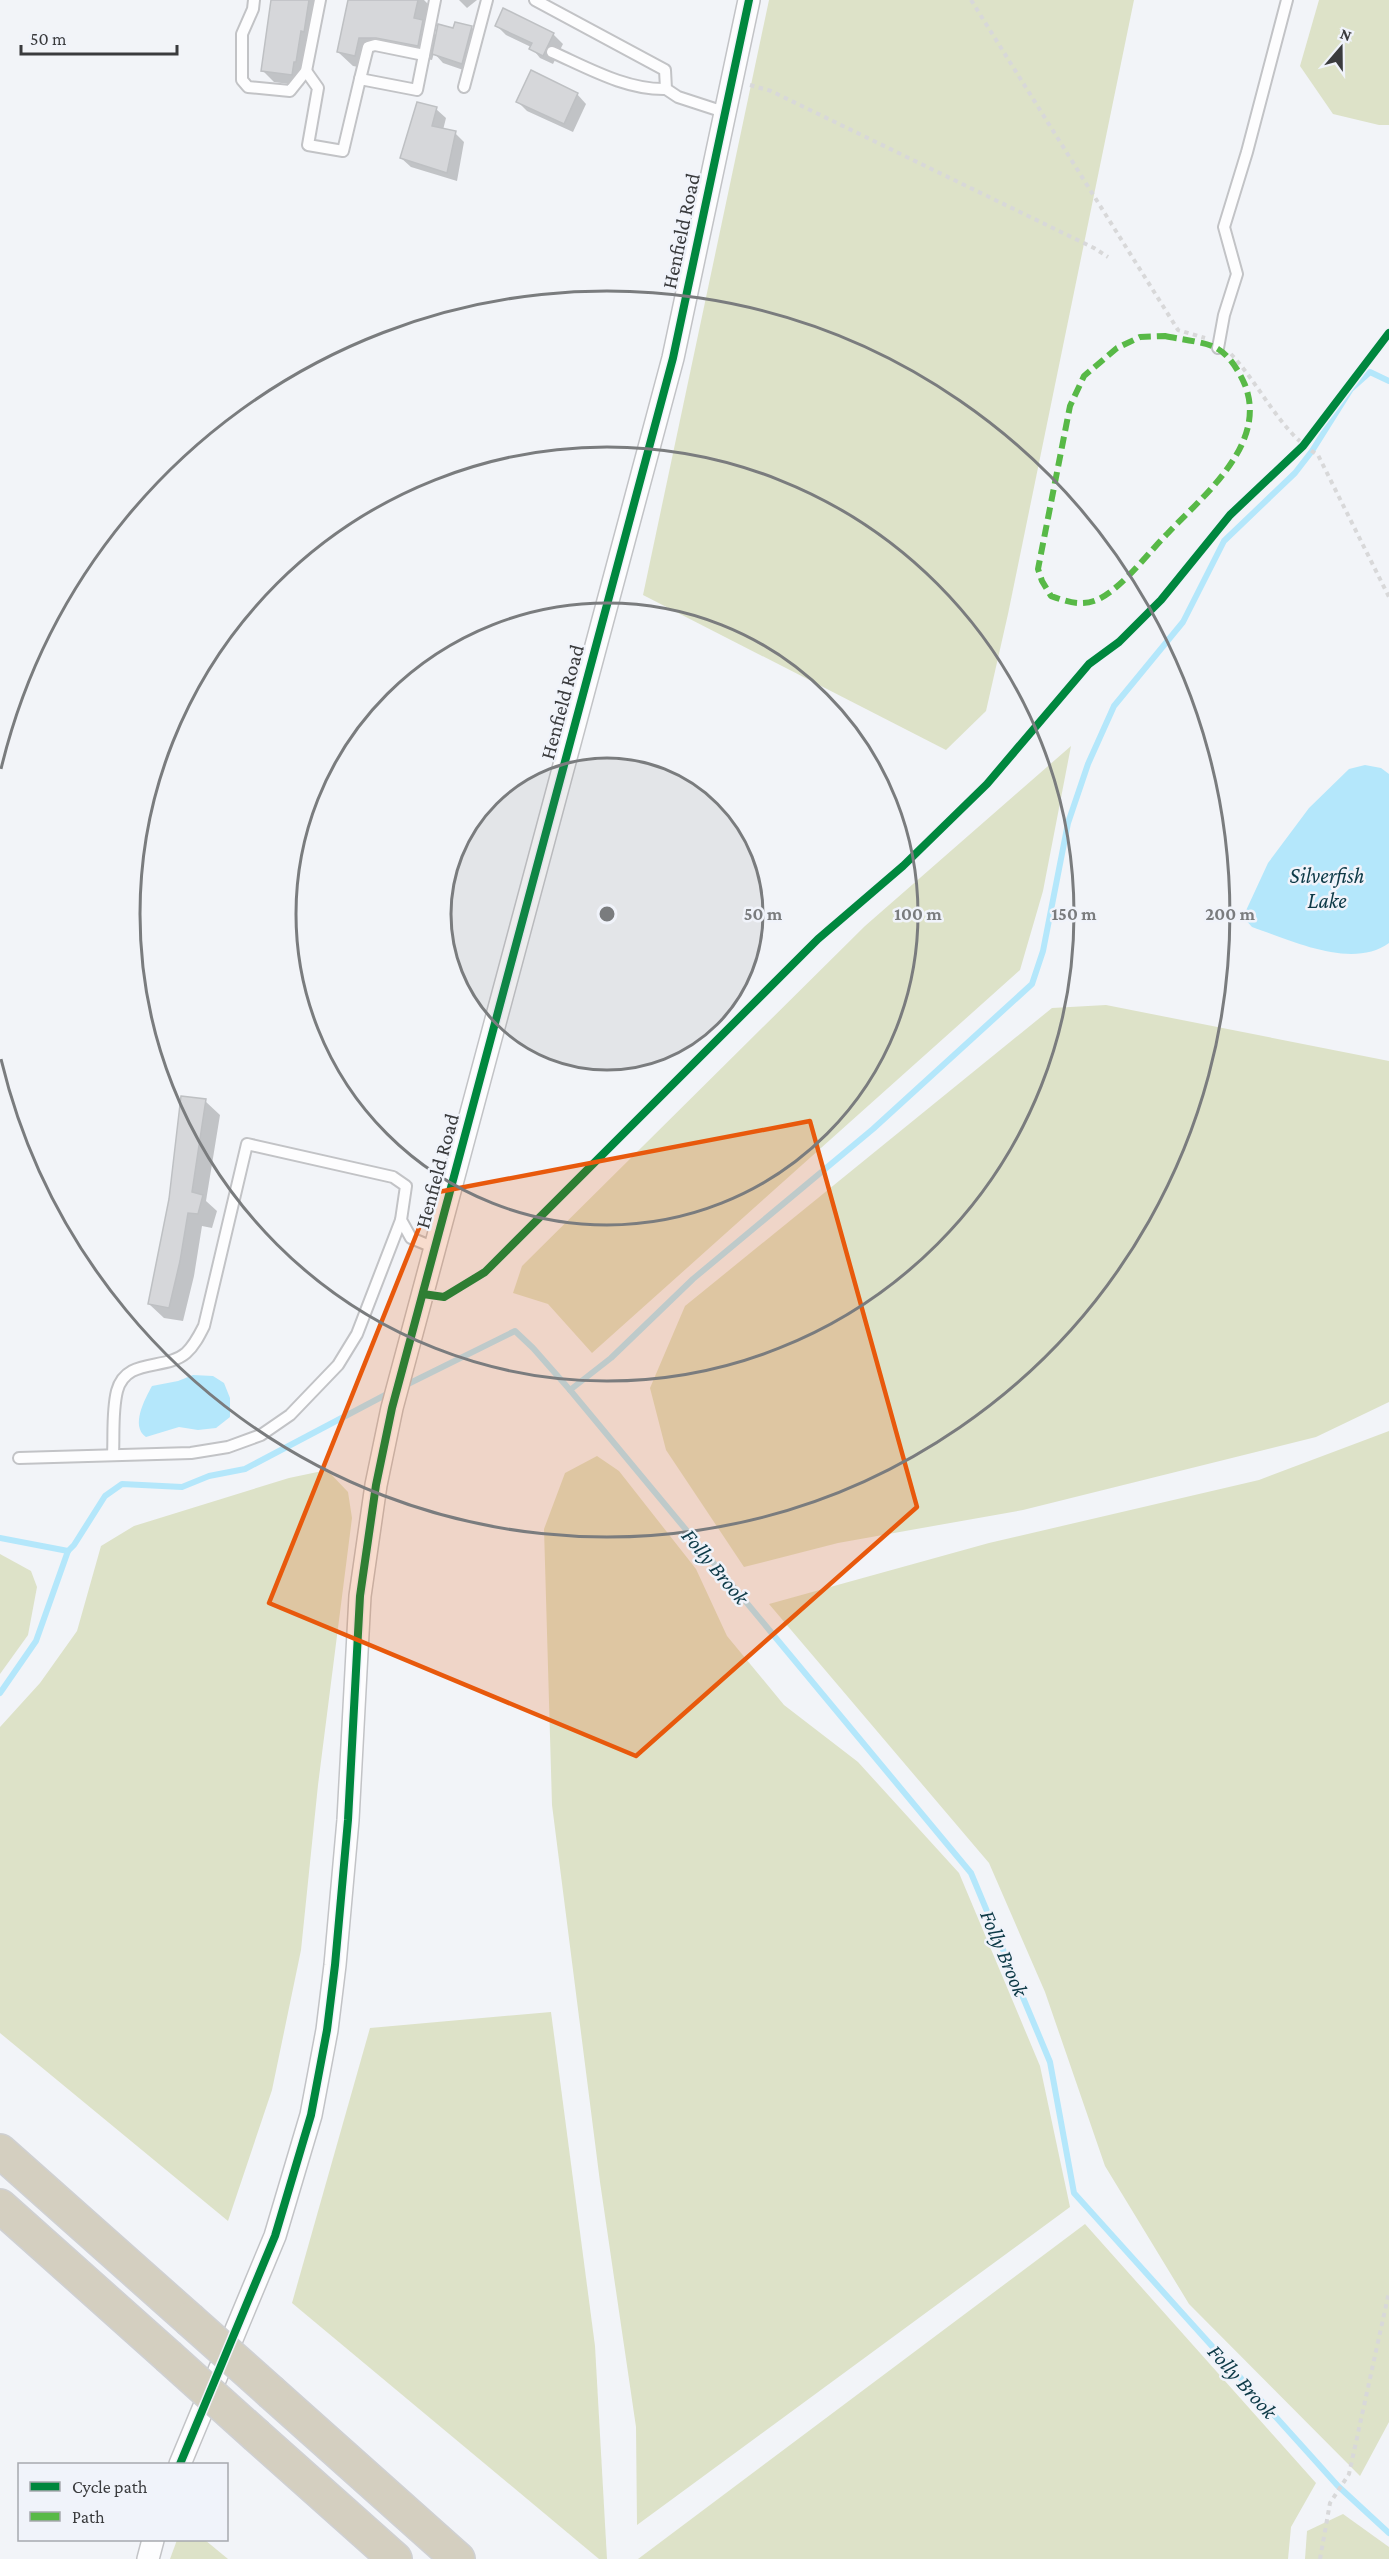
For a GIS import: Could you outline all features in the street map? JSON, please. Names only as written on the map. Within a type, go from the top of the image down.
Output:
[{"type":"highway","points":[[0,2151],[458,2559]]},
{"type":"highway","points":[[0,2206],[395,2559]]},
{"type":"street","name":"Henfield Road","points":[[180,2463],[275,2236],[311,2115],[327,2030],[335,1965],[348,1820],[360,1596],[376,1485],[401,1367],[435,1248],[673,358],[749,0]]},
{"type":"street","points":[[148,2559],[153,2541]]},
{"type":"lane","points":[[254,0],[253,9],[242,34],[242,80],[248,87],[290,91],[306,72],[320,0]]},
{"type":"lane","points":[[360,79],[417,90],[435,0]]},
{"type":"lane","points":[[464,87],[487,0]]},
{"type":"lane","points":[[535,0],[665,70],[666,89]]},
{"type":"lane","points":[[1218,345],[1224,315],[1237,274],[1224,227],[1246,158],[1287,0]]},
{"type":"lane","points":[[306,72],[318,88],[308,145],[343,151],[368,47],[375,45],[424,55]]},
{"type":"lane","points":[[552,52],[645,89],[666,89],[678,98],[724,112]]},
{"type":"lane","points":[[18,1458],[191,1453],[228,1447],[261,1435],[290,1416],[338,1365],[357,1334],[401,1220],[406,1186],[393,1177],[247,1144],[204,1326],[197,1340],[185,1354],[168,1362],[143,1366],[130,1371],[122,1379],[117,1391],[113,1455]]},
{"type":"lane","points":[[401,1220],[411,1238],[435,1248]]},
{"type":"path","points":[[971,0],[1178,330],[1218,345],[1247,372],[1304,447],[1318,455],[1389,597]]},
{"type":"path","points":[[732,80],[771,91],[1094,248],[1108,257]]},
{"type":"path","points":[[1320,2559],[1330,2503],[1349,2474],[1389,2292]]},
{"type":"highlighted area","points":[[810,1121],[917,1507],[636,1756],[269,1603],[433,1193]]},
{"type":"green space","points":[[769,0],[1134,0],[986,711],[946,750],[643,595]]},
{"type":"green space","points":[[1319,0],[1389,0],[1389,125],[1379,125],[1333,114],[1300,66]]},
{"type":"green space","points":[[1071,746],[1043,891],[1020,970],[592,1353],[548,1304],[513,1293],[522,1266],[865,926]]},
{"type":"green space","points":[[1106,1005],[1389,1061],[1389,1402],[1316,1437],[1023,1510],[838,1543],[744,1567],[666,1450],[650,1388],[685,1306],[1052,1008]]},
{"type":"green space","points":[[1389,1431],[1389,2422],[1360,2476],[1189,2304],[1105,2166],[1045,1992],[989,1863],[769,1604],[989,1543],[1259,1480]]},
{"type":"green space","points":[[597,1456],[619,1471],[696,1569],[727,1636],[784,1705],[858,1762],[959,1873],[1040,2066],[1070,2207],[637,2525],[636,2427],[600,2182],[552,1805],[544,1529],[565,1473]]},
{"type":"green space","points":[[327,1470],[348,1492],[352,1518],[318,1785],[301,1950],[272,2090],[228,2221],[0,2033],[0,1727],[40,1683],[77,1631],[101,1546],[134,1526],[289,1478]]},
{"type":"green space","points":[[0,1554],[31,1571],[37,1587],[28,1635],[0,1674]]},
{"type":"green space","points":[[551,2012],[595,2346],[607,2559],[599,2559],[292,2303],[370,2028]]},
{"type":"green space","points":[[1085,2224],[1316,2483],[1291,2527],[1288,2559],[638,2559]]},
{"type":"green space","points":[[1343,2514],[1389,2547],[1389,2559],[1305,2559],[1307,2531]]},
{"type":"green space","points":[[177,2541],[206,2541],[228,2559],[170,2559]]},
{"type":"water","name":"Silverfish Lake","points":[[1365,765],[1381,768],[1389,774],[1389,943],[1374,951],[1357,954],[1339,953],[1302,945],[1252,927],[1243,917],[1268,863],[1309,808],[1349,769]]},
{"type":"water","points":[[193,1375],[213,1376],[224,1383],[230,1398],[230,1417],[216,1428],[198,1430],[179,1427],[146,1437],[141,1432],[139,1419],[152,1386],[178,1381]]},
{"type":"building","points":[[271,0],[309,0],[304,32],[301,31],[292,75],[261,71]]},
{"type":"building","points":[[348,0],[418,0],[414,18],[423,20],[418,46],[376,38],[359,38],[355,56],[337,52]]},
{"type":"building","points":[[503,8],[554,33],[543,56],[529,49],[532,43],[495,26]]},
{"type":"building","points":[[455,22],[472,26],[462,64],[432,54],[438,24],[453,28]]},
{"type":"building","points":[[531,70],[578,93],[564,124],[516,102]]},
{"type":"building","points":[[417,102],[437,107],[432,126],[456,131],[447,173],[400,158]]},
{"type":"building","points":[[181,1096],[206,1099],[192,1192],[203,1195],[198,1214],[188,1213],[169,1308],[148,1304],[169,1199]]},
{"type":"waterway","points":[[404,1386],[515,1331],[570,1390],[611,1358],[693,1279],[873,1129],[1032,984],[1043,951],[1068,823],[1088,764],[1114,706],[1183,622],[1224,541],[1295,473],[1312,451],[1351,389],[1370,372],[1389,381]]},
{"type":"waterway","name":"Folly Brook","points":[[570,1390],[971,1873],[1050,2062],[1074,2193],[1338,2486],[1389,2533]]},
{"type":"waterway","name":"Folly Brook","points":[[0,1538],[68,1551],[105,1496],[122,1484],[182,1487],[209,1476],[245,1469],[389,1393]]},
{"type":"waterway","points":[[0,1693],[36,1641],[68,1551]]},
{"type":"marked path","points":[[1165,336],[1213,347],[1227,356],[1234,365],[1245,385],[1250,407],[1248,428],[1240,448],[1229,467],[1214,485],[1117,586],[1099,599],[1087,603],[1069,602],[1051,596],[1038,569],[1070,406],[1084,376],[1117,348],[1140,337],[1165,336]]},
{"type":"cycle path","points":[[180,2463],[275,2236],[311,2115],[327,2030],[335,1965],[348,1820],[360,1596],[376,1485],[392,1408],[673,358],[749,0]]},
{"type":"cycle path","points":[[423,1294],[444,1297],[485,1272],[818,939],[903,866],[987,784],[1089,664],[1119,642],[1161,600],[1230,515],[1303,446],[1389,333]]}]
